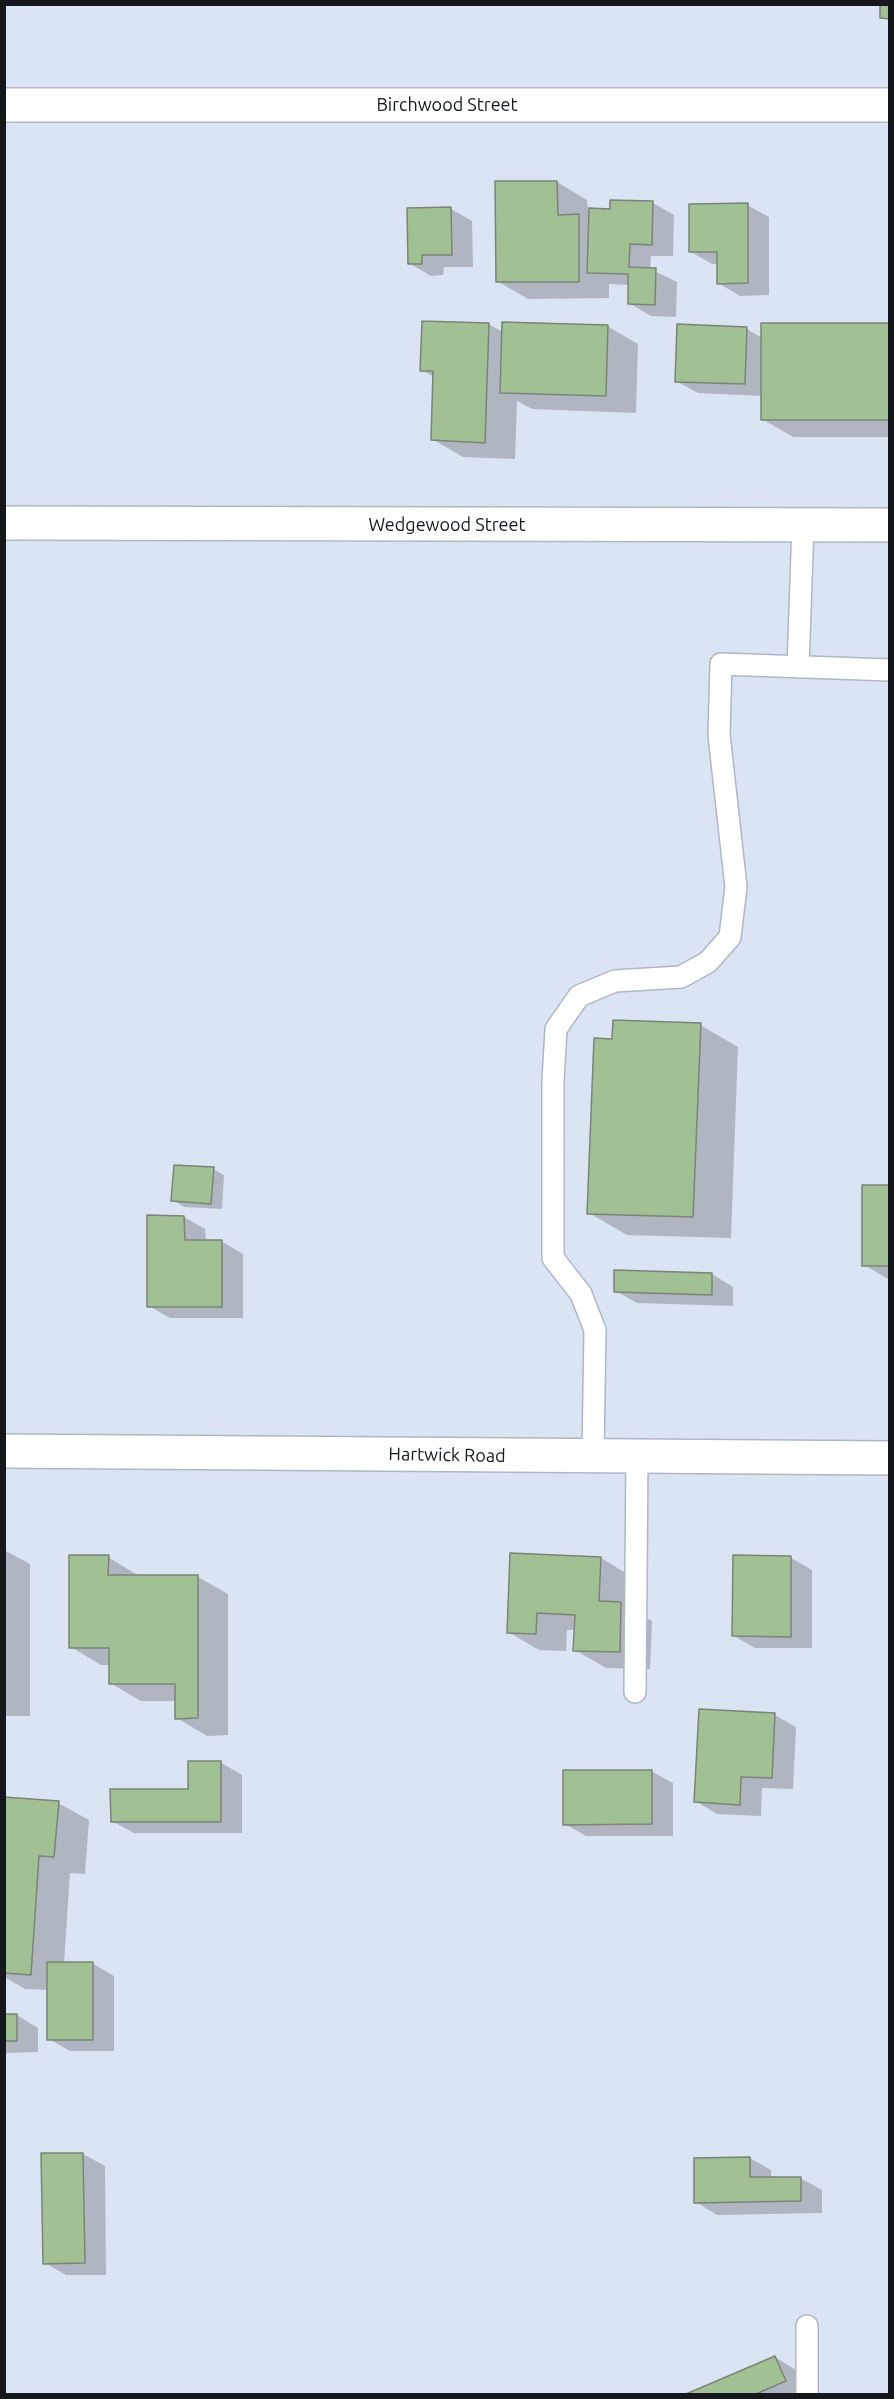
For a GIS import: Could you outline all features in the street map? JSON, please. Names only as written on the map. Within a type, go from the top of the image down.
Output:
[{"type":"street","name":"Birchwood Street","points":[[4,105],[890,105]]},
{"type":"street","name":"Wedgewood Street","points":[[4,523],[890,525]]},
{"type":"street","name":"Hartwick Road","points":[[4,1451],[890,1458]]},
{"type":"lane","points":[[798,667],[803,525]]},
{"type":"lane","points":[[593,1456],[595,1330],[581,1294],[553,1258],[553,1081],[556,1029],[579,996],[615,981],[681,977],[708,962],[730,937],[736,887],[719,735],[721,664],[890,670]]},
{"type":"lane","points":[[635,1692],[637,1457]]},
{"type":"lane","points":[[807,2326],[807,2394]]},
{"type":"building","points":[[880,4],[890,4],[890,19],[880,18]]},
{"type":"building","points":[[495,181],[557,181],[558,215],[579,214],[579,282],[496,282]]},
{"type":"building","points":[[610,200],[653,201],[652,245],[630,244],[629,267],[656,268],[655,305],[628,304],[628,274],[587,273],[589,208],[610,209]]},
{"type":"building","points":[[748,203],[748,283],[717,284],[717,252],[689,252],[689,204]]},
{"type":"building","points":[[451,207],[452,255],[422,255],[422,264],[408,264],[407,208]]},
{"type":"building","points":[[422,321],[489,323],[485,443],[431,440],[433,371],[420,371]]},
{"type":"building","points":[[502,322],[608,325],[606,396],[500,393]]},
{"type":"building","points":[[761,323],[890,323],[890,420],[761,420]]},
{"type":"building","points":[[677,324],[747,327],[745,384],[675,382]]},
{"type":"building","points":[[613,1020],[701,1023],[693,1217],[587,1214],[594,1038],[612,1039]]},
{"type":"building","points":[[174,1165],[214,1167],[211,1204],[171,1201]]},
{"type":"building","points":[[862,1185],[890,1185],[890,1266],[862,1266]]},
{"type":"building","points":[[147,1215],[184,1216],[185,1240],[222,1240],[222,1307],[147,1307]]},
{"type":"building","points":[[614,1270],[712,1273],[712,1295],[614,1292]]},
{"type":"building","points":[[510,1553],[601,1557],[599,1601],[621,1602],[620,1652],[573,1651],[575,1615],[537,1613],[536,1634],[507,1633]]},
{"type":"building","points":[[69,1555],[109,1555],[108,1575],[198,1575],[198,1718],[175,1719],[175,1684],[109,1684],[109,1648],[69,1648]]},
{"type":"building","points":[[733,1555],[791,1556],[791,1637],[732,1636]]},
{"type":"building","points":[[699,1709],[775,1713],[772,1778],[741,1777],[740,1805],[694,1802]]},
{"type":"building","points":[[188,1761],[221,1761],[221,1822],[111,1822],[110,1789],[188,1789]]},
{"type":"building","points":[[563,1770],[652,1770],[652,1824],[563,1825]]},
{"type":"building","points":[[4,1797],[59,1801],[54,1857],[39,1856],[31,1975],[4,1973]]},
{"type":"building","points":[[47,1962],[93,1962],[93,2040],[47,2040]]},
{"type":"building","points":[[4,2014],[17,2014],[17,2041],[4,2041]]},
{"type":"building","points":[[41,2153],[83,2153],[85,2263],[43,2264]]},
{"type":"building","points":[[750,2157],[750,2177],[801,2177],[801,2201],[694,2203],[694,2158]]},
{"type":"building","points":[[775,2356],[786,2381],[756,2394],[686,2394]]}]
